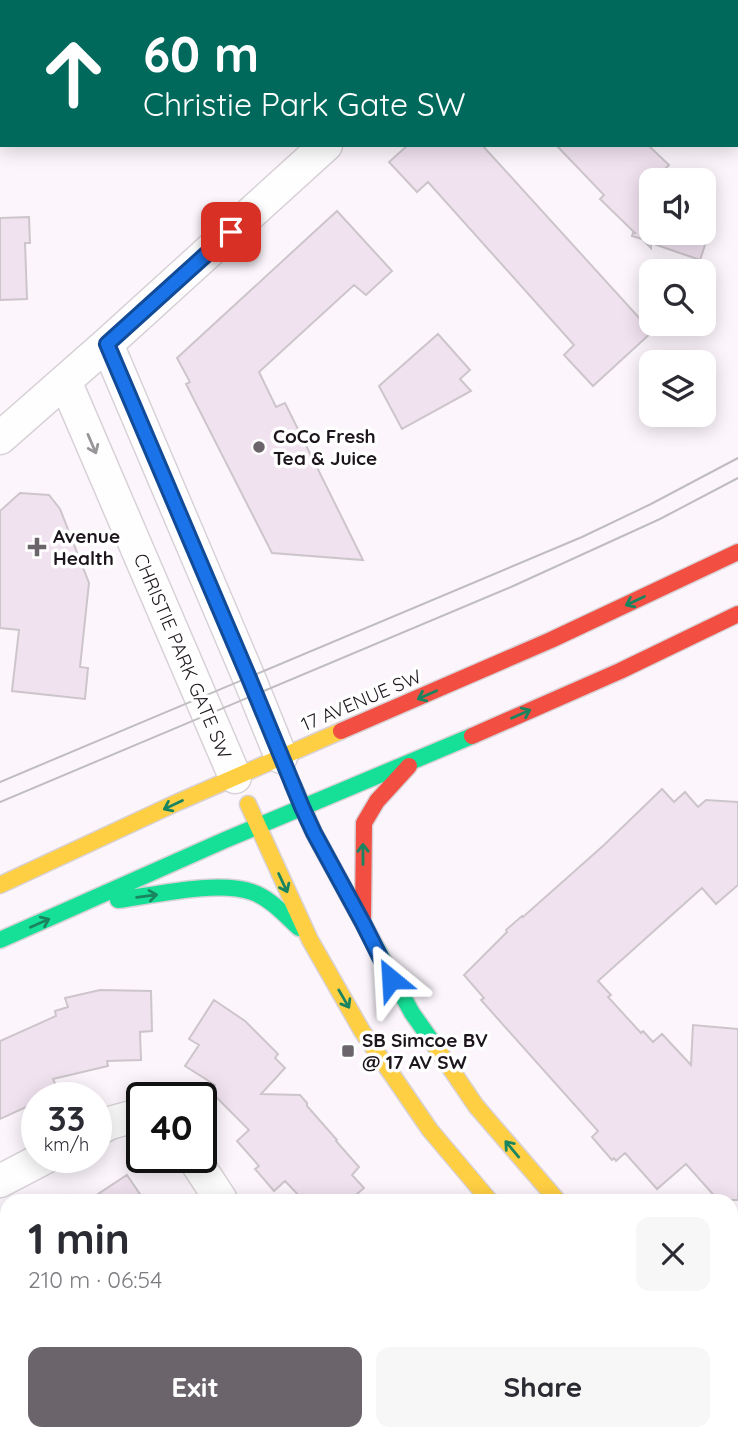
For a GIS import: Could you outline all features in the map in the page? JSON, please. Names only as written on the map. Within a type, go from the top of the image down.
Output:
[{"type":"main road","name":"17 AVENUE SW","points":[[0,885],[234,777],[552,640],[738,552]]},
{"type":"main road","points":[[0,940],[258,825],[414,761],[671,648],[738,614]]},
{"type":"main road","points":[[281,757],[314,833],[405,1002],[476,1107],[552,1194]]},
{"type":"main road","points":[[363,923],[364,823],[377,801],[414,761]]},
{"type":"main road","points":[[234,777],[310,940],[362,1031],[422,1119],[484,1194]]},
{"type":"main road","points":[[79,905],[210,887],[230,887],[253,892],[271,902],[310,940]]},
{"type":"street","points":[[0,438],[324,147]]},
{"type":"street","points":[[107,344],[281,757]]},
{"type":"street","name":"CHRISTIE PARK GATE SW","points":[[65,381],[234,777]]},
{"type":"street","points":[[0,1181],[21,1170]]},
{"type":"street","points":[[203,1173],[217,1194]]},
{"type":"building","points":[[406,147],[484,147],[639,318],[639,336],[648,336],[593,386],[564,355],[574,345],[428,182],[417,192],[389,162]]},
{"type":"building","points":[[558,147],[650,147],[669,165],[666,168],[639,168],[639,238],[632,236],[635,233],[600,199],[604,195]]},
{"type":"building","points":[[337,211],[392,271],[366,295],[354,285],[259,372],[276,407],[285,403],[363,560],[272,553],[186,384],[190,382],[177,358]]},
{"type":"building","points":[[29,217],[30,243],[25,243],[27,299],[0,300],[0,218]]},
{"type":"building","points":[[657,245],[705,245],[700,259]]},
{"type":"building","points":[[438,334],[470,370],[460,379],[471,391],[402,429],[379,386]]},
{"type":"building","name":"Avenue Health","points":[[20,493],[49,495],[60,509],[89,583],[80,667],[88,668],[85,699],[12,691],[19,630],[0,628],[0,511]]},
{"type":"building","points":[[662,789],[674,802],[685,792],[698,807],[706,800],[738,802],[738,885],[716,904],[702,888],[598,981],[611,995],[608,997],[641,1033],[643,1031],[653,1042],[662,1034],[691,1065],[693,1025],[738,1029],[738,1194],[713,1194],[686,1164],[657,1189],[625,1153],[616,1161],[614,1158],[612,1160],[592,1137],[598,1131],[481,1000],[484,998],[464,975],[506,930],[604,845]]},
{"type":"building","points":[[100,990],[151,991],[152,1031],[140,1032],[141,1060],[107,1061],[108,1066],[53,1079],[54,1082],[21,1082],[21,1109],[0,1119],[0,1041],[56,1016],[55,1011],[68,1007],[65,998]]},
{"type":"building","points":[[214,1000],[245,1021],[278,1054],[275,1058],[285,1068],[261,1094],[300,1095],[359,1167],[352,1175],[364,1188],[357,1194],[297,1194],[285,1181],[274,1191],[255,1169],[259,1166],[237,1141],[249,1130],[217,1098],[217,1082],[210,1082],[185,1066],[199,1045],[189,1039]]},
{"type":"building","points":[[127,1175],[140,1194],[98,1194]]},
{"type":"tram line","points":[[0,782],[582,537],[738,458]]},
{"type":"tram line","points":[[0,802],[511,587],[660,519],[738,478]]},
{"type":"traffic: fast","points":[[0,940],[225,840],[472,736]]},
{"type":"traffic: fast","points":[[293,785],[314,833],[412,1013],[436,1047]]},
{"type":"traffic: fast","points":[[118,900],[204,888],[238,889],[265,898],[299,928]]},
{"type":"traffic: slow","points":[[0,885],[176,803],[341,731]]},
{"type":"traffic: slow","points":[[248,804],[310,940],[362,1031],[430,1130],[484,1194]]},
{"type":"traffic: slow","points":[[436,1047],[476,1106],[552,1194]]},
{"type":"traffic: jam","points":[[341,731],[551,640],[738,552]]},
{"type":"traffic: jam","points":[[472,736],[620,671],[738,614]]},
{"type":"traffic: jam","points":[[363,917],[364,823],[377,801],[409,766]]},
{"type":"place","name":"CoCo Fresh Tea & Juice","points":[[259,447]]},
{"type":"place","name":"Avenue Health","points":[[37,547]]},
{"type":"place","name":"SB Simcoe BV @ 17 AV SW","points":[[348,1051]]},
{"type":"route","points":[[231,232],[107,344],[302,807],[391,979]]}]
